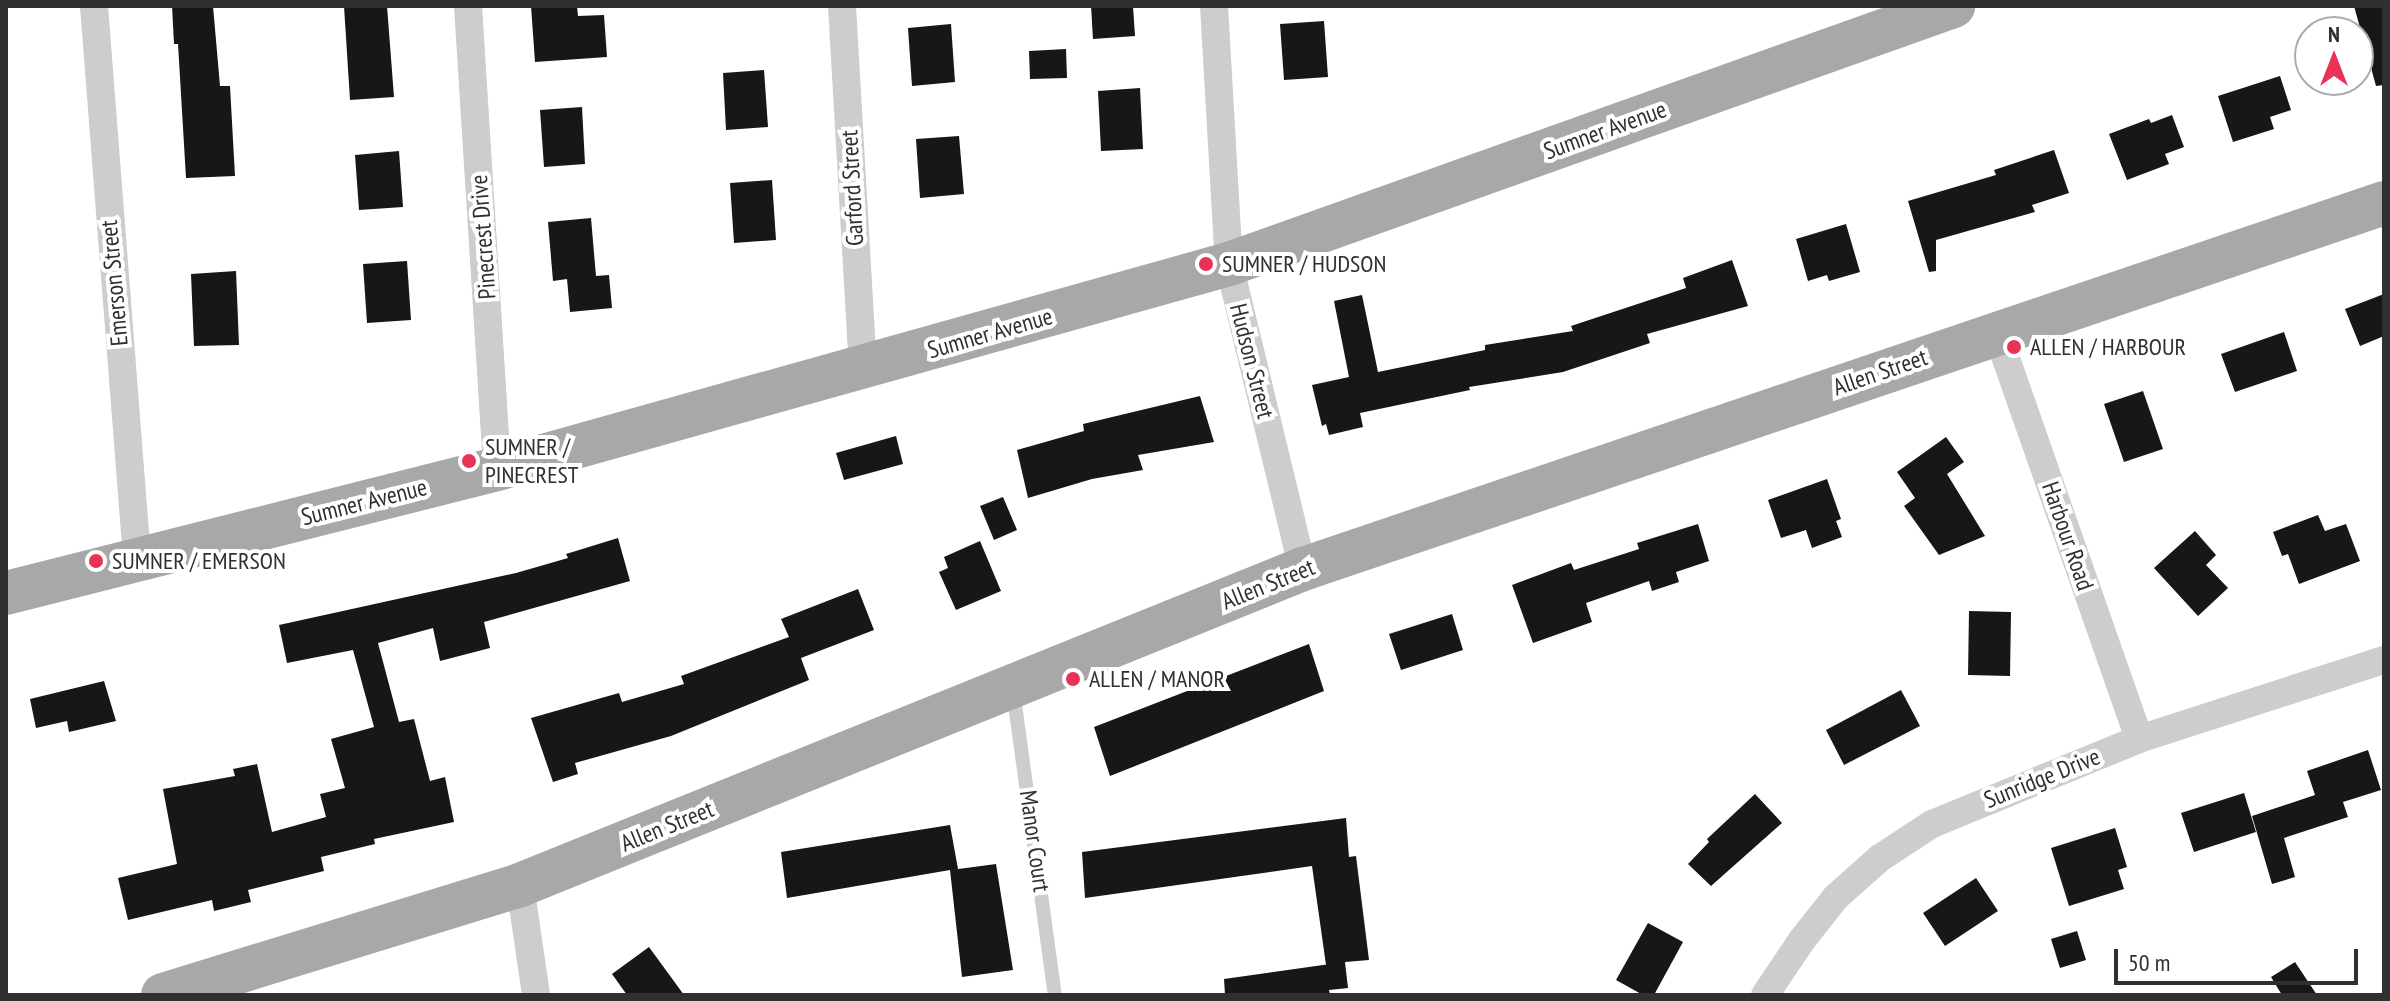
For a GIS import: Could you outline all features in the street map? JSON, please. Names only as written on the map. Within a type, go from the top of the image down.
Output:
[{"type":"main road","name":"Sumner Avenue","points":[[6,593],[497,469],[863,369],[1229,264],[1953,6]]},
{"type":"main road","name":"Allen Street","points":[[163,995],[520,885],[1303,569],[2384,203]]},
{"type":"street","name":"Emerson Street","points":[[94,6],[137,559]]},
{"type":"street","name":"Pinecrest Drive","points":[[468,6],[497,469]]},
{"type":"street","name":"Garford Street","points":[[842,6],[863,369]]},
{"type":"street","name":"Hudson Street","points":[[1214,6],[1229,264],[1303,569]]},
{"type":"street","name":"Harbour Road","points":[[1997,333],[2139,739]]},
{"type":"street","name":"Sunridge Drive","points":[[1765,995],[1836,897],[1905,840],[1959,811],[2139,739],[2384,660]]},
{"type":"street","points":[[520,885],[536,995]]},
{"type":"lane","name":"Manor Court","points":[[1013,688],[1055,995]]},
{"type":"building","points":[[172,6],[213,6],[220,86],[230,86],[235,176],[186,178],[178,44],[174,44]]},
{"type":"building","points":[[344,6],[387,6],[394,97],[350,100]]},
{"type":"building","points":[[531,6],[577,6],[578,16],[604,15],[607,57],[535,62]]},
{"type":"building","points":[[1091,6],[1133,6],[1135,36],[1093,39]]},
{"type":"building","points":[[2354,6],[2384,6],[2384,85],[2376,86],[2374,79],[2374,16],[2357,16]]},
{"type":"building","points":[[1324,21],[1328,77],[1284,80],[1280,24]]},
{"type":"building","points":[[951,24],[955,82],[912,86],[908,28]]},
{"type":"building","points":[[1066,49],[1067,78],[1030,79],[1029,51]]},
{"type":"building","points":[[764,70],[768,127],[726,130],[723,73]]},
{"type":"building","points":[[2280,76],[2291,110],[2270,117],[2274,129],[2233,142],[2218,96]]},
{"type":"building","points":[[1140,88],[1143,149],[1101,151],[1098,91]]},
{"type":"building","points":[[582,107],[585,164],[544,167],[540,110]]},
{"type":"building","points":[[2172,115],[2184,147],[2165,154],[2169,164],[2127,180],[2109,134],[2149,119],[2151,123]]},
{"type":"building","points":[[959,136],[964,194],[920,198],[916,139]]},
{"type":"building","points":[[2054,150],[2069,193],[2032,205],[2035,212],[1936,240],[1936,271],[1929,272],[1908,201],[1996,175],[1994,170]]},
{"type":"building","points":[[399,151],[403,207],[359,210],[355,155]]},
{"type":"building","points":[[772,180],[776,240],[734,243],[730,183]]},
{"type":"building","points":[[591,218],[596,276],[609,275],[612,308],[570,312],[567,279],[553,281],[548,222]]},
{"type":"building","points":[[1846,224],[1860,272],[1829,281],[1827,275],[1808,281],[1796,239]]},
{"type":"building","points":[[1732,260],[1748,306],[1647,334],[1650,343],[1563,372],[1469,387],[1470,390],[1360,413],[1363,427],[1329,435],[1326,424],[1322,426],[1312,385],[1349,377],[1334,301],[1362,295],[1378,372],[1485,350],[1485,345],[1573,331],[1571,326],[1686,288],[1683,278]]},
{"type":"building","points":[[407,261],[411,320],[367,323],[363,264]]},
{"type":"building","points":[[236,271],[239,345],[194,346],[191,274]]},
{"type":"building","points":[[2384,294],[2384,336],[2360,346],[2345,309]]},
{"type":"building","points":[[2284,332],[2297,371],[2235,392],[2221,354]]},
{"type":"building","points":[[2143,391],[2163,449],[2124,462],[2104,404]]},
{"type":"building","points":[[1200,396],[1214,442],[1138,455],[1143,470],[1092,479],[1028,498],[1017,450],[1084,431],[1083,424]]},
{"type":"building","points":[[896,436],[903,464],[844,480],[836,453]]},
{"type":"building","points":[[1946,437],[1964,462],[1947,474],[1985,536],[1939,555],[1904,506],[1915,498],[1897,472]]},
{"type":"building","points":[[1827,479],[1841,519],[1836,521],[1842,537],[1812,548],[1806,530],[1781,538],[1768,500]]},
{"type":"building","points":[[1003,497],[1017,530],[994,540],[980,506]]},
{"type":"building","points":[[2318,515],[2325,531],[2346,524],[2360,561],[2299,584],[2288,554],[2282,556],[2273,532]]},
{"type":"building","points":[[1698,524],[1709,561],[1676,572],[1679,582],[1652,591],[1649,581],[1586,603],[1592,622],[1533,643],[1512,585],[1571,563],[1574,570],[1639,549],[1637,543]]},
{"type":"building","points":[[2195,531],[2216,555],[2206,565],[2228,588],[2198,616],[2154,568]]},
{"type":"building","points":[[618,538],[630,581],[484,622],[490,648],[440,661],[433,628],[378,643],[399,722],[414,719],[430,781],[445,777],[454,822],[374,839],[375,844],[321,857],[324,871],[248,890],[251,902],[214,911],[212,900],[128,920],[118,878],[177,864],[163,789],[235,776],[233,769],[257,764],[272,832],[326,817],[320,794],[345,788],[331,739],[374,727],[353,650],[287,663],[279,625],[516,573],[568,558],[566,554]]},
{"type":"building","points":[[980,541],[1001,591],[956,610],[939,572],[948,568],[944,557]]},
{"type":"building","points":[[858,589],[874,630],[801,658],[809,680],[671,736],[575,763],[578,774],[553,782],[531,718],[619,693],[622,702],[684,684],[681,676],[789,637],[781,619]]},
{"type":"building","points":[[1969,611],[2011,612],[2010,676],[1968,675]]},
{"type":"building","points":[[1452,614],[1463,650],[1401,670],[1389,634]]},
{"type":"building","points":[[1309,644],[1324,691],[1110,776],[1094,727]]},
{"type":"building","points":[[104,681],[116,721],[69,732],[67,721],[36,728],[30,699]]},
{"type":"building","points":[[1901,690],[1920,726],[1844,765],[1826,730]]},
{"type":"building","points":[[2368,750],[2381,790],[2343,802],[2348,817],[2284,838],[2295,877],[2272,884],[2252,816],[2315,795],[2307,771]]},
{"type":"building","points":[[2244,793],[2256,832],[2194,852],[2181,813]]},
{"type":"building","points":[[1755,794],[1782,823],[1711,886],[1688,864],[1709,842],[1707,839]]},
{"type":"building","points":[[1346,818],[1349,857],[1356,856],[1369,960],[1345,962],[1348,988],[1329,990],[1330,995],[1225,995],[1224,979],[1326,965],[1312,866],[1085,898],[1082,852]]},
{"type":"building","points":[[950,825],[958,869],[951,870],[996,864],[1013,970],[962,977],[950,870],[787,898],[781,852]]},
{"type":"building","points":[[2115,828],[2127,867],[2118,870],[2124,889],[2069,906],[2051,848]]},
{"type":"building","points":[[1976,878],[1998,911],[1945,946],[1923,913]]},
{"type":"building","points":[[1648,923],[1683,942],[1654,995],[1643,995],[1616,980]]},
{"type":"building","points":[[2077,931],[2086,960],[2060,968],[2051,939]]},
{"type":"building","points":[[649,947],[684,995],[627,995],[612,974]]},
{"type":"building","points":[[2295,962],[2317,995],[2282,995],[2271,977]]},
{"type":"place","name":"SUMNER / HUDSON","points":[[1206,264]]},
{"type":"place","name":"ALLEN / HARBOUR","points":[[2014,347]]},
{"type":"place","name":"SUMNER / PINECREST","points":[[469,461]]},
{"type":"place","name":"SUMNER / EMERSON","points":[[96,561]]},
{"type":"place","name":"ALLEN / MANOR","points":[[1073,679]]}]
